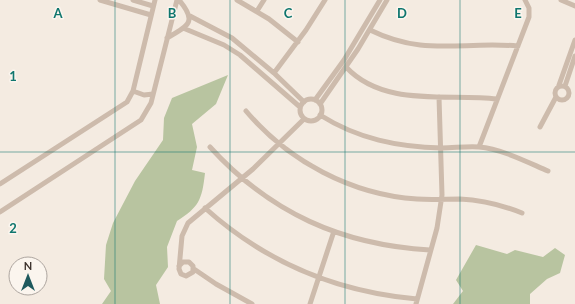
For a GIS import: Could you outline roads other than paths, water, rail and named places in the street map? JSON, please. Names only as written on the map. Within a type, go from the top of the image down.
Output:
[{"type":"street","points":[[100,0],[151,15]]},
{"type":"street","points":[[133,0],[153,6]]},
{"type":"street","points":[[0,184],[124,106],[133,91],[155,0]]},
{"type":"street","points":[[178,0],[190,16],[232,38],[274,72],[304,102]]},
{"type":"street","points":[[0,212],[141,120],[150,107],[178,0]]},
{"type":"street","points":[[237,0],[279,26],[298,42]]},
{"type":"street","points":[[257,11],[264,0]]},
{"type":"street","points":[[274,72],[298,42],[325,0]]},
{"type":"street","points":[[315,100],[344,60],[380,0]]},
{"type":"street","points":[[320,104],[346,68],[387,0]]},
{"type":"street","points":[[479,147],[530,11],[525,0]]},
{"type":"street","points":[[561,0],[575,6]]},
{"type":"street","points":[[167,38],[183,28],[189,22],[190,16]]},
{"type":"street","points":[[183,28],[224,45],[240,55],[300,107]]},
{"type":"street","points":[[370,30],[392,40],[422,47],[442,48],[488,44],[518,46]]},
{"type":"street","points":[[559,85],[565,86],[568,89],[569,94],[565,100],[560,100],[556,97],[554,90],[559,85],[575,40]]},
{"type":"street","points":[[565,86],[575,56]]},
{"type":"street","points":[[346,68],[358,78],[383,89],[411,96],[497,99]]},
{"type":"street","points":[[133,91],[144,95],[153,94]]},
{"type":"street","points":[[569,94],[575,96]]},
{"type":"street","points":[[205,208],[252,245],[284,263],[319,278],[374,293],[416,301],[442,200],[442,148],[439,97]]},
{"type":"street","points":[[540,127],[556,97]]},
{"type":"street","points":[[315,100],[320,104],[322,109],[320,115],[313,121],[304,119],[300,113],[300,107],[304,102],[315,100]]},
{"type":"street","points":[[246,111],[260,127],[280,143],[321,171],[355,186],[404,198],[487,202],[522,213]]},
{"type":"street","points":[[320,115],[345,129],[383,142],[402,146],[442,148],[479,147],[515,157],[548,171]]},
{"type":"street","points":[[203,276],[189,276],[181,274],[179,266],[182,250],[182,236],[188,223],[242,179],[304,119]]},
{"type":"street","points":[[210,147],[242,179],[260,194],[280,207],[334,231],[386,245],[430,250]]},
{"type":"street","points":[[310,304],[334,231]]},
{"type":"street","points":[[182,250],[186,261],[192,264],[194,269],[203,276],[252,304]]},
{"type":"street","points":[[179,266],[186,261]]},
{"type":"street","points":[[189,276],[194,269]]}]
